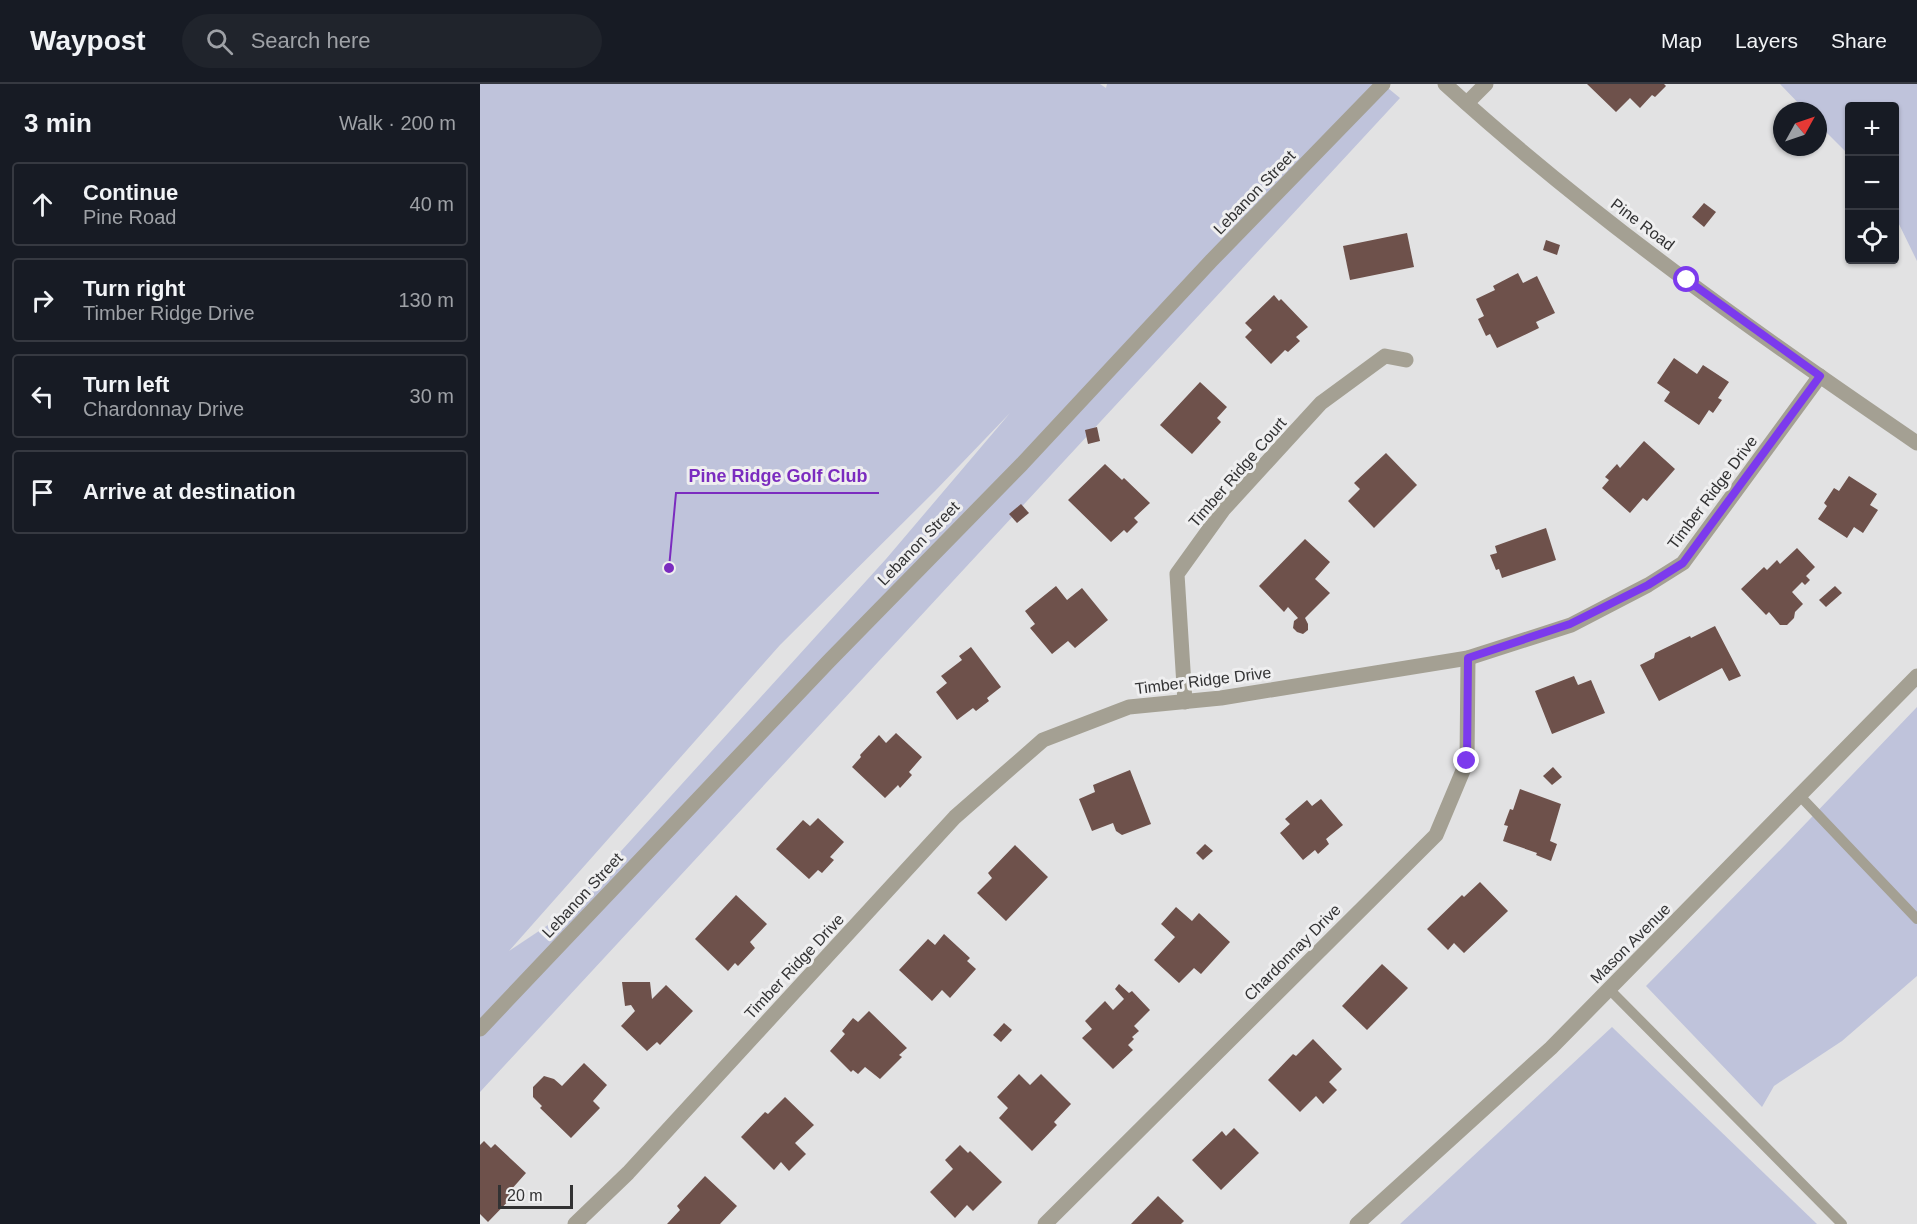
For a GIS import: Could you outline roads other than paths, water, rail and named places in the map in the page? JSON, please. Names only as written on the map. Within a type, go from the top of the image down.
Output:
[{"type":"street","name":"Lebanon Street","points":[[480,1029],[829,661],[1022,464],[1212,261],[1383,84]]},
{"type":"street","name":"Pine Road","points":[[1445,84],[1563,186],[1687,280],[1917,443]]},
{"type":"street","points":[[1467,104],[1486,84]]},
{"type":"street","name":"Timber Ridge Court","points":[[1185,702],[1177,574],[1223,510],[1321,403],[1384,356],[1406,360]]},
{"type":"street","name":"Timber Ridge Drive","points":[[575,1224],[628,1173],[955,818],[1043,740],[1129,707],[1221,698],[1468,658],[1570,624],[1648,585],[1683,563],[1820,376]]},
{"type":"street","name":"Chardonnay Drive","points":[[1045,1224],[1436,835],[1467,761],[1468,658]]},
{"type":"street","name":"Mason Avenue","points":[[1357,1224],[1551,1048],[1917,676]]},
{"type":"lane","points":[[1800,796],[1917,919]]},
{"type":"lane","points":[[1609,989],[1842,1224]]},
{"type":"place","name":"Pine Ridge Golf Club","points":[[669,568]]}]
